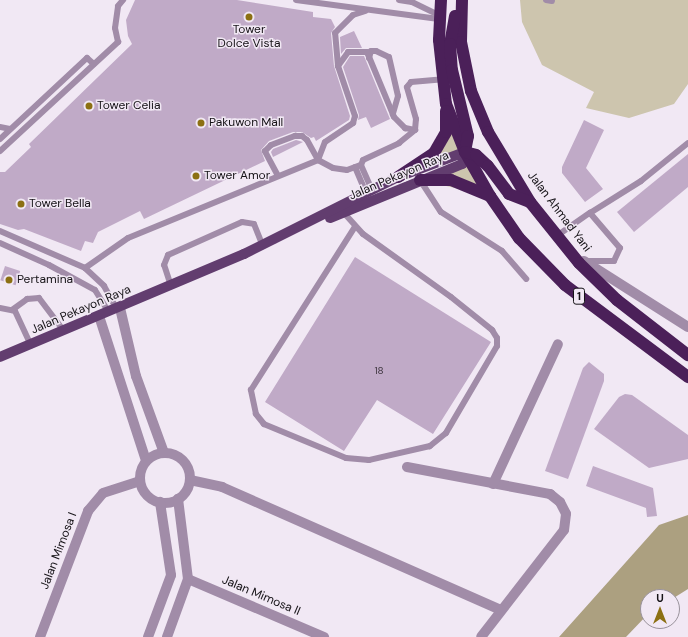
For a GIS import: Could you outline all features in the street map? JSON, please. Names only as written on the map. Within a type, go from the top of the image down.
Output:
[{"type":"highway","name":"1","points":[[441,0],[439,17],[446,104],[465,152],[490,196],[519,238],[565,285],[688,377]]},
{"type":"highway","points":[[458,0],[450,44],[452,70],[468,136],[465,152],[476,155],[488,166],[509,194],[530,202]]},
{"type":"highway","name":"Jalan Ahmad Yani","points":[[462,0],[461,42],[470,91],[488,132],[530,202],[579,263],[617,300],[688,355]]},
{"type":"highway","points":[[398,177],[434,153],[446,132],[446,104]]},
{"type":"highway","points":[[420,180],[451,180],[490,196]]},
{"type":"highway","points":[[560,238],[658,329],[688,351]]},
{"type":"main road","name":"Jalan Pekayon Raya","points":[[0,357],[263,246],[398,177],[465,152]]},
{"type":"main road","name":"Jalan Pekayon Raya","points":[[174,284],[420,180],[462,164],[465,152]]},
{"type":"street","points":[[584,261],[688,328]]},
{"type":"street","points":[[111,311],[164,453]]},
{"type":"street","points":[[111,311],[146,461]]},
{"type":"street","points":[[493,484],[558,344]]},
{"type":"street","points":[[164,453],[174,454],[183,460],[189,469],[190,480],[188,487],[178,499],[160,502],[151,498],[144,490],[140,481],[141,470],[146,461],[164,453]]},
{"type":"street","points":[[407,467],[550,494],[560,502],[566,514],[564,530],[481,637]]},
{"type":"street","points":[[190,480],[222,487],[501,610]]},
{"type":"street","name":"Jalan Mimosa I","points":[[40,637],[88,511],[103,493],[140,481]]},
{"type":"street","points":[[167,637],[188,579],[178,499]]},
{"type":"street","points":[[148,637],[171,575],[160,502]]},
{"type":"street","name":"Jalan Mimosa II","points":[[188,579],[324,637]]},
{"type":"street","points":[[161,604],[177,610]]},
{"type":"lane","points":[[0,151],[118,42],[115,28],[118,6],[123,0]]},
{"type":"lane","points":[[296,0],[369,10],[439,17]]},
{"type":"lane","points":[[399,0],[412,1],[439,17]]},
{"type":"lane","points":[[85,268],[128,238],[278,174],[318,160],[326,142],[353,123],[355,116],[338,66],[335,33],[353,15],[369,10]]},
{"type":"lane","points":[[370,58],[371,51],[376,51],[389,57],[398,96],[393,114]]},
{"type":"lane","points":[[338,66],[348,52],[367,52],[393,114],[405,128],[415,130]]},
{"type":"lane","points":[[0,139],[87,58],[94,64]]},
{"type":"lane","points":[[278,174],[265,151],[269,147],[283,140],[302,136],[307,140],[318,160],[340,169],[347,170],[358,166],[363,160],[399,143],[415,130],[416,119],[408,87],[412,82],[443,79]]},
{"type":"lane","points":[[0,127],[10,129]]},
{"type":"lane","points":[[560,238],[590,213],[641,181],[688,143]]},
{"type":"lane","points":[[358,166],[369,191]]},
{"type":"lane","points":[[420,180],[441,212],[502,251],[526,279]]},
{"type":"lane","points":[[344,213],[355,227],[451,296],[492,330],[497,338],[497,346],[446,433],[430,446],[369,460],[346,458],[264,424],[252,403],[251,390],[355,227]]},
{"type":"lane","points":[[584,261],[614,261],[620,253],[620,248],[616,240],[590,213]]},
{"type":"lane","points":[[174,284],[164,265],[168,255],[242,222],[254,224],[263,246]]},
{"type":"lane","points":[[0,231],[85,268],[104,286],[111,311]]},
{"type":"lane","points":[[0,243],[49,265],[95,290],[111,311]]},
{"type":"lane","points":[[12,310],[27,299],[39,298],[64,331]]},
{"type":"lane","points":[[0,308],[15,311],[31,345]]},
{"type":"shaded area","points":[[520,0],[688,0],[688,84],[674,104],[629,118],[586,108],[594,92],[542,65],[522,22]]},
{"type":"shaded area","points":[[446,104],[490,196],[420,180],[462,164],[465,153],[398,177],[434,153],[446,132]]},
{"type":"shaded area","points":[[688,515],[688,589],[680,594],[680,589],[640,589],[640,622],[626,637],[559,637],[659,525]]},
{"type":"building","name":"Pakuwon Mall","points":[[135,0],[237,0],[313,12],[313,17],[331,19],[335,27],[331,33],[334,66],[350,116],[349,120],[316,141],[314,137],[311,138],[302,132],[293,132],[269,141],[261,150],[265,161],[144,219],[140,211],[98,232],[93,243],[85,241],[81,251],[24,229],[18,230],[0,224],[0,172],[5,172],[31,147],[29,144],[132,44],[128,36],[126,20]]},
{"type":"building","points":[[354,31],[362,48],[346,48],[341,54],[340,37]]},
{"type":"building","points":[[350,56],[364,56],[390,119],[371,128],[366,117],[358,120],[359,115],[343,67]]},
{"type":"building","points":[[584,120],[604,130],[586,168],[603,189],[585,202],[562,173],[562,167]]},
{"type":"building","points":[[296,140],[303,142],[273,157],[271,152],[273,149]]},
{"type":"building","points":[[688,154],[688,187],[634,232],[617,212]]},
{"type":"building","points":[[355,257],[491,342],[433,434],[377,400],[344,451],[265,402]]},
{"type":"building","name":"Pertamina","points":[[5,266],[20,271],[16,285],[0,280]]},
{"type":"building","points":[[589,362],[604,374],[604,381],[568,479],[545,471],[583,368]]},
{"type":"building","points":[[625,394],[632,395],[688,435],[688,459],[649,468],[594,429],[619,397]]},
{"type":"building","points":[[593,466],[653,488],[657,516],[647,517],[646,508],[586,486]]},
{"type":"place","name":"Tower Dolce Vista","points":[[249,17]]},
{"type":"place","name":"Tower Celia","points":[[89,106]]},
{"type":"place","name":"Pakuwon Mall","points":[[201,123]]},
{"type":"place","name":"Tower Amor","points":[[196,176]]},
{"type":"place","name":"Tower Bella","points":[[21,204]]},
{"type":"place","name":"Pertamina","points":[[9,280]]}]
